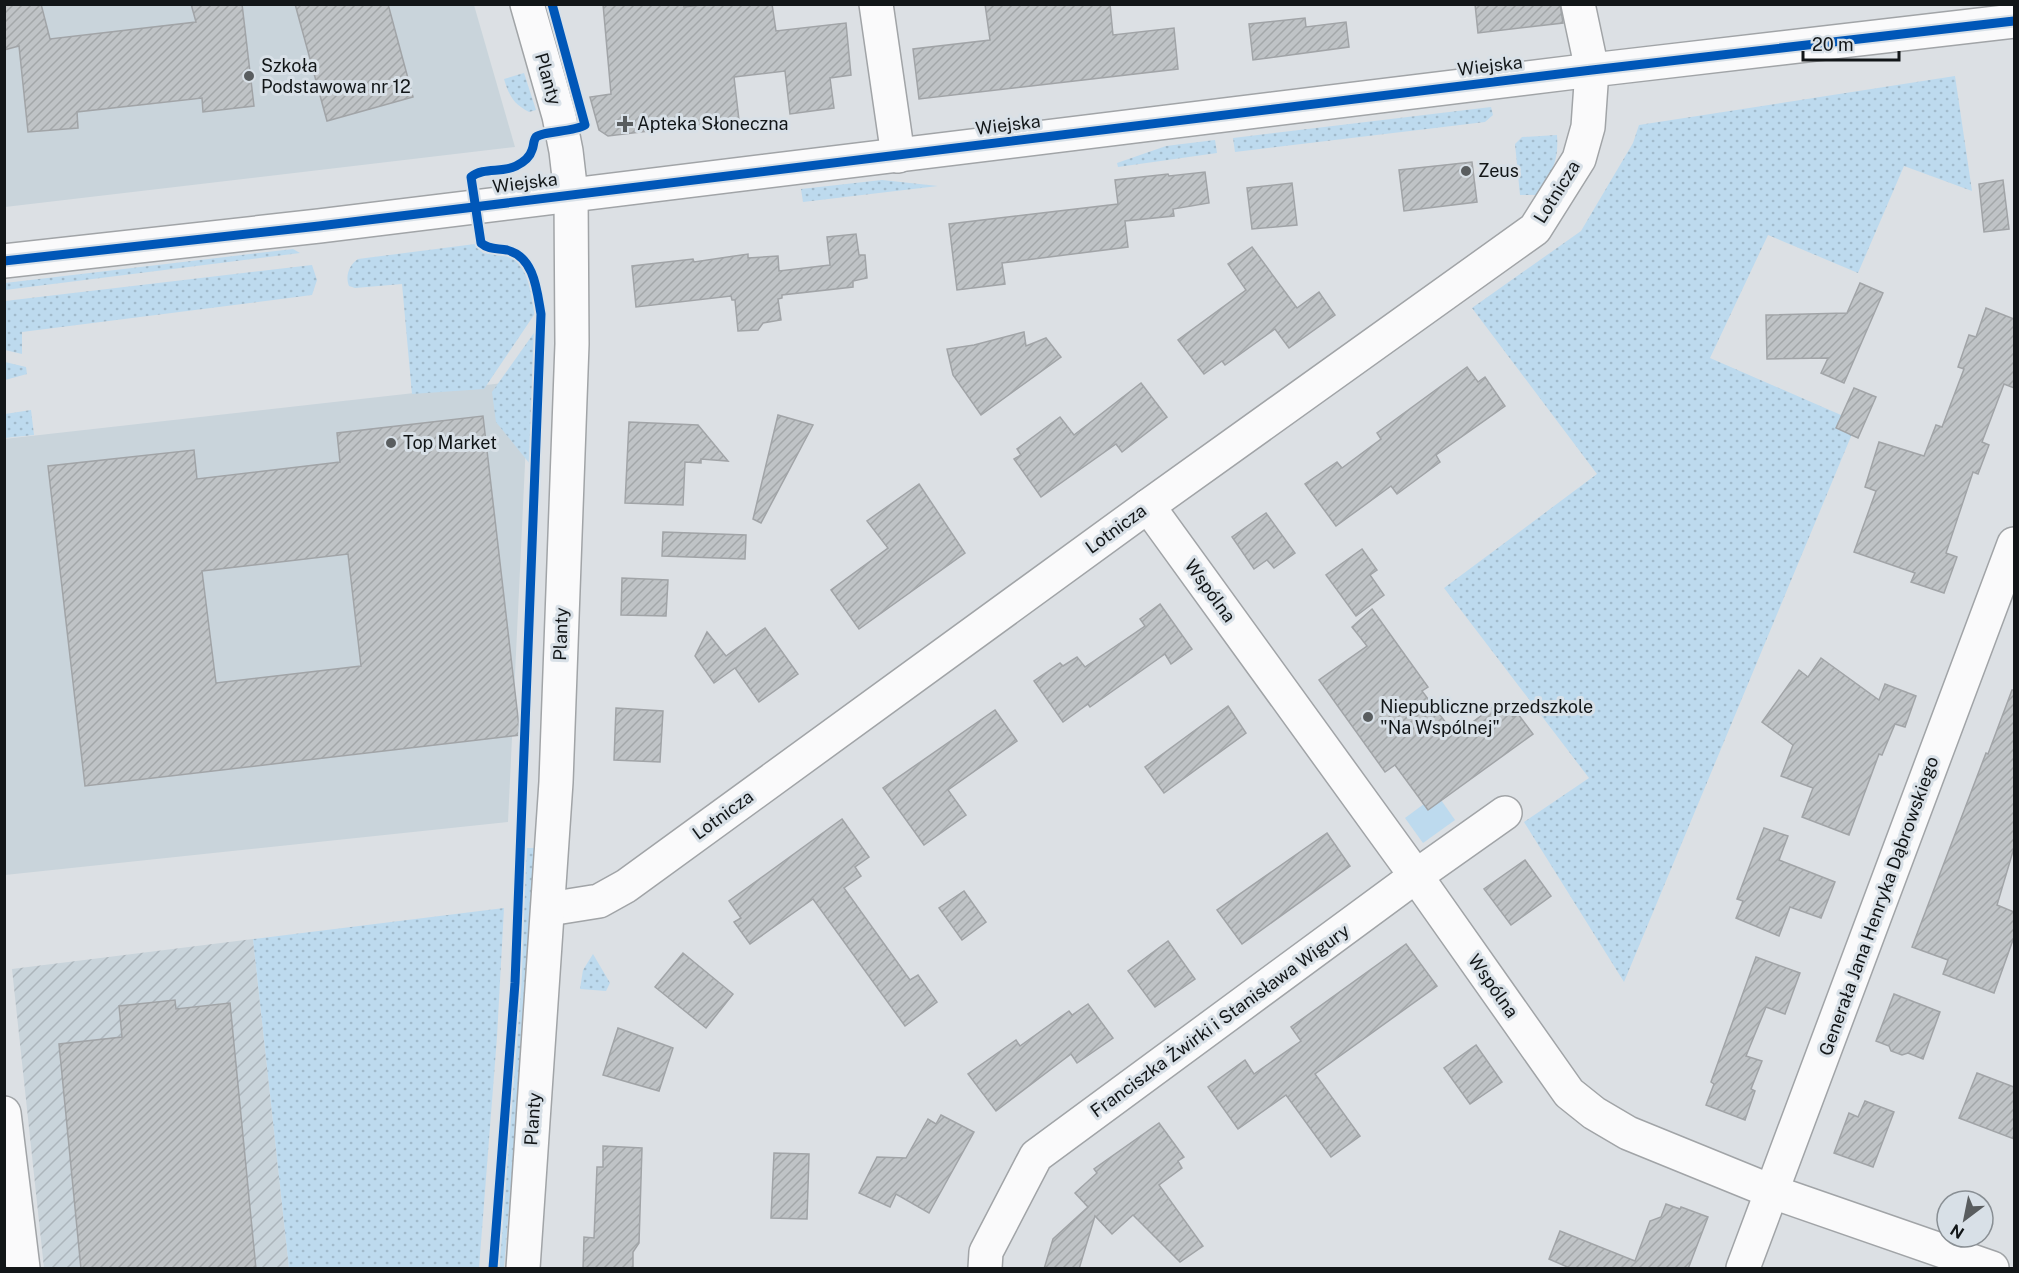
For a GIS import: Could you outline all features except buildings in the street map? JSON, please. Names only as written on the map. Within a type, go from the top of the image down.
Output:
[{"type":"street","name":"Planty","points":[[523,1269],[556,782],[572,344],[571,194],[566,151],[559,116],[527,4]]},
{"type":"street","points":[[876,4],[898,156]]},
{"type":"street","name":"Lotnicza","points":[[549,909],[599,901],[626,886],[1148,506],[1535,229],[1580,159],[1588,127],[1592,70],[1578,4]]},
{"type":"street","name":"Wiejska","points":[[4,261],[319,226],[1592,70],[1935,18],[2014,21]]},
{"type":"street","name":"Wspólna","points":[[1148,506],[1416,876],[1569,1093],[1594,1113],[1628,1133],[1773,1192],[1992,1269]]},
{"type":"street","name":"Generała Jana Henryka Dąbrowskiego","points":[[1743,1269],[2014,544]]},
{"type":"street","name":"Franciszka Żwirki i Stanisława Wigury","points":[[985,1269],[986,1252],[1036,1156],[1505,813]]},
{"type":"street","points":[[4,1113],[23,1269]]},
{"type":"shaded area","name":"Szkoła Podstawowa nr 12","points":[[4,5],[474,5],[515,147],[5,207]]},
{"type":"shaded area","points":[[524,73],[536,110],[529,112],[512,98],[504,79]]},
{"type":"shaded area","points":[[1955,76],[1972,191],[1904,166],[1858,273],[1768,235],[1710,358],[1857,422],[1624,982],[1524,822],[1589,778],[1444,588],[1597,474],[1472,308],[1581,231],[1633,143],[1639,125]]},
{"type":"shaded area","points":[[1491,107],[1493,115],[1485,122],[1235,152],[1233,138]]},
{"type":"shaded area","points":[[1557,135],[1557,153],[1546,180],[1536,195],[1520,195],[1515,144],[1522,137]]},
{"type":"shaded area","points":[[1215,140],[1217,153],[1118,167],[1117,163],[1166,146]]},
{"type":"shaded area","points":[[882,180],[938,186],[803,202],[801,189]]},
{"type":"shaded area","points":[[475,244],[483,253],[506,254],[514,257],[520,263],[528,278],[536,312],[484,389],[412,394],[402,284],[355,288],[349,286],[347,278],[349,271],[358,259]]},
{"type":"shaded area","points":[[293,249],[300,253],[5,290],[5,283]]},
{"type":"shaded area","points":[[312,265],[317,280],[312,295],[22,332],[22,354],[5,350],[5,301]]},
{"type":"shaded area","points":[[536,330],[530,464],[496,422],[492,392]]},
{"type":"shaded area","points":[[5,362],[26,367],[27,374],[5,380]]},
{"type":"shaded area","points":[[529,380],[508,822],[5,875],[4,439]]},
{"type":"shaded area","points":[[31,410],[34,435],[5,438],[5,414]]},
{"type":"shaded area","points":[[1441,800],[1455,820],[1423,843],[1405,818],[1424,804]]},
{"type":"shaded area","points":[[527,848],[535,848],[528,984],[504,1268],[499,1268]]},
{"type":"shaded area","points":[[504,908],[497,1037],[479,1268],[289,1268],[253,939]]},
{"type":"shaded area","points":[[253,939],[289,1268],[44,1268],[12,969]]},
{"type":"shaded area","points":[[593,954],[610,983],[606,991],[580,989],[583,970]]},
{"type":"cycle path","points":[[493,1268],[515,983],[541,314],[533,276],[524,260],[507,250],[490,248],[481,243],[471,177],[481,172],[518,165],[530,155],[535,139],[540,135],[585,125],[552,4]]},
{"type":"cycle path","points":[[4,261],[319,226],[1592,70],[2014,21]]},
{"type":"place","name":"Szkoła Podstawowa nr 12","points":[[249,76]]},
{"type":"place","name":"Apteka Słoneczna","points":[[625,124]]},
{"type":"place","name":"Zeus","points":[[1466,171]]},
{"type":"place","name":"Top Market","points":[[391,443]]},
{"type":"place","name":"Niepubliczne przedszkole \"Na Wspólnej\"","points":[[1368,717]]}]
